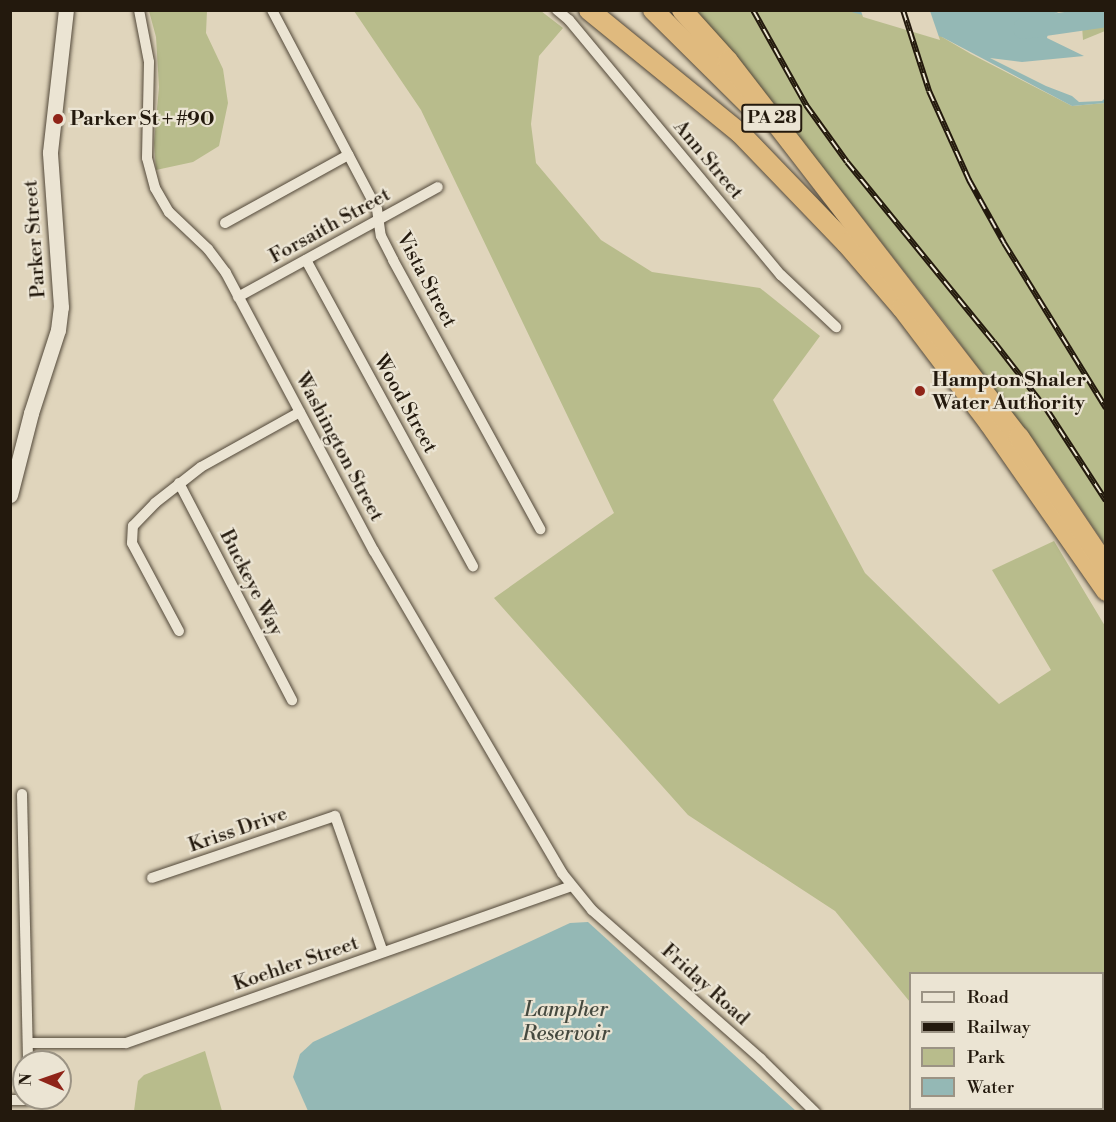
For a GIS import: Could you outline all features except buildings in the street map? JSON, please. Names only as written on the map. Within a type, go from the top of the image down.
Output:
[{"type":"highway","name":"PA 28","points":[[588,10],[740,133],[846,243],[902,308],[1040,492],[1106,591]]},
{"type":"highway","points":[[610,10],[683,74],[740,133]]},
{"type":"highway","points":[[653,10],[748,105],[858,229]]},
{"type":"highway","name":"PA 28","points":[[682,10],[728,61],[1019,437],[1106,566]]},
{"type":"street","name":"Parker Street","points":[[10,495],[31,413],[57,330],[61,307],[50,152],[66,10]]},
{"type":"street","name":"Washington Street","points":[[139,10],[149,62],[147,146],[152,180],[169,212],[218,261],[414,621],[571,886]]},
{"type":"street","name":"Vista Street","points":[[272,10],[376,209],[381,236],[393,260],[540,530]]},
{"type":"street","name":"Ann Street","points":[[557,10],[576,28],[781,274],[836,327]]},
{"type":"street","points":[[225,223],[348,155]]},
{"type":"street","name":"Forsaith Street","points":[[238,297],[438,187]]},
{"type":"street","name":"Wood Street","points":[[306,260],[472,566]]},
{"type":"street","points":[[179,631],[132,543],[132,532],[138,519],[201,467],[300,412]]},
{"type":"street","name":"Buckeye Way","points":[[179,483],[292,700]]},
{"type":"street","points":[[22,794],[28,1050]]},
{"type":"street","name":"Kriss Drive","points":[[152,878],[335,816],[382,952]]},
{"type":"street","name":"Koehler Street","points":[[28,1043],[126,1043],[571,886]]},
{"type":"street","name":"Friday Road","points":[[571,886],[592,910],[761,1059],[815,1112]]},
{"type":"green space","points":[[149,11],[207,11],[206,33],[223,69],[228,103],[219,146],[193,162],[156,170],[154,143],[159,87],[156,37]]},
{"type":"green space","points":[[354,11],[541,11],[563,28],[539,56],[531,124],[536,163],[601,240],[652,272],[760,288],[820,336],[773,400],[865,573],[999,704],[1051,670],[992,570],[1054,541],[1105,626],[1105,1111],[1001,1112],[1000,1110],[1104,1110],[1104,972],[909,972],[909,1001],[835,911],[688,815],[494,598],[614,513],[421,110]]},
{"type":"green space","points":[[692,11],[935,11],[942,37],[971,54],[1072,106],[1105,103],[1105,545],[1060,478],[947,326],[738,59]]},
{"type":"green space","points":[[1100,11],[1105,11],[1105,31],[1083,40],[1082,26]]},
{"type":"green space","points":[[205,1051],[222,1111],[134,1111],[138,1081],[144,1075]]},
{"type":"water","points":[[848,11],[1061,11],[1052,15],[1047,38],[1084,56],[1022,62],[990,58],[1046,86],[1072,96],[1079,102],[1102,101],[1105,98],[1105,103],[1072,106],[942,37]]},
{"type":"water","name":"Lampher Reservoir","points":[[588,922],[796,1111],[308,1111],[293,1077],[300,1054],[313,1042],[570,923]]},
{"type":"pier","points":[[861,11],[930,11],[940,40],[863,17]]},
{"type":"waterway","points":[[1023,28],[1106,16]]},
{"type":"railway","points":[[753,10],[806,105],[847,162],[1047,410],[1106,501]]},
{"type":"railway","points":[[903,10],[929,91],[969,180],[1004,243],[1106,408]]},
{"type":"place","name":"Parker St + #90","points":[[58,119]]},
{"type":"place","name":"Hampton Shaler Water Authority","points":[[920,391]]}]
